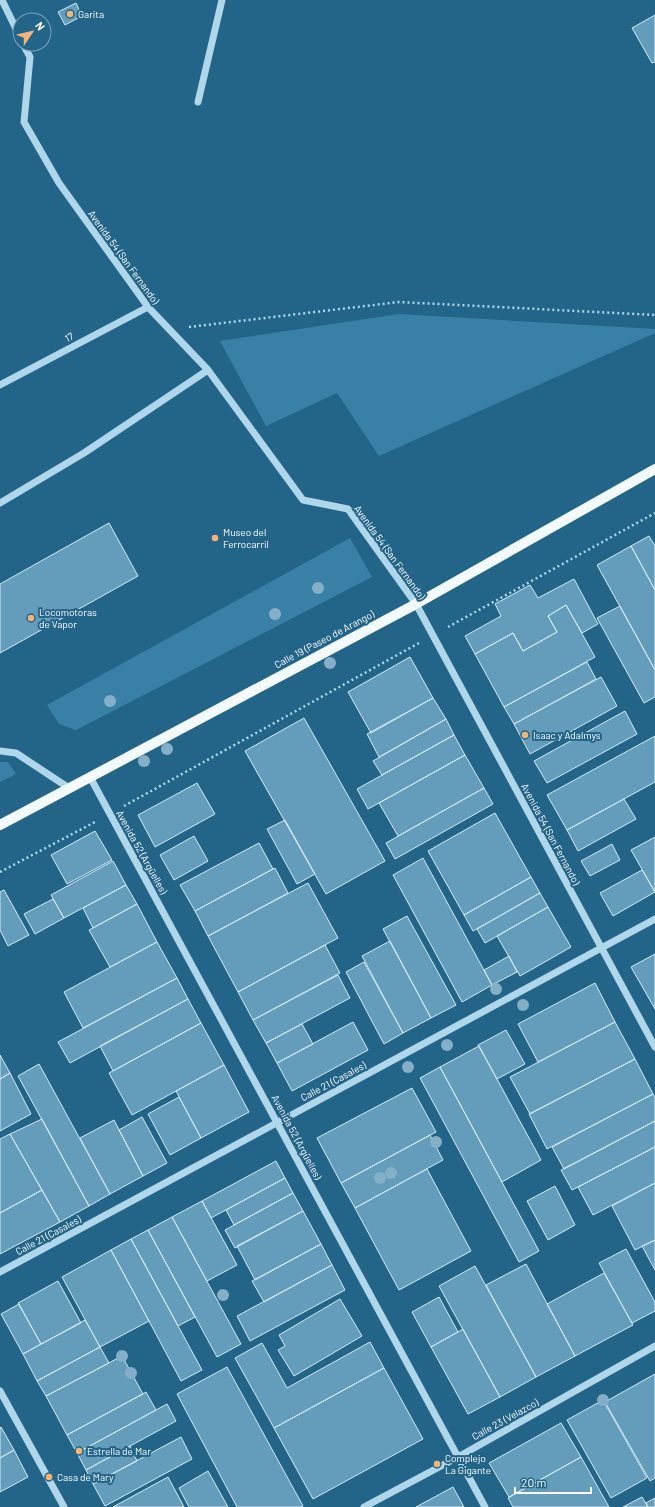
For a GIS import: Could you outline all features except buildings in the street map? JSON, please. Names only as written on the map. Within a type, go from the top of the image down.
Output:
[{"type":"main road","name":"Calle 19 (Paseo de Arango)","points":[[0,824],[416,604],[655,469]]},
{"type":"street","points":[[2,0],[12,21]]},
{"type":"street","points":[[198,102],[222,0]]},
{"type":"street","name":"Avenida 54 (San Fernando)","points":[[27,52],[30,57],[24,122],[59,183],[148,307],[208,370],[303,500],[348,509],[416,604],[655,1047]]},
{"type":"street","name":"17","points":[[0,385],[148,307]]},
{"type":"street","points":[[0,503],[84,453],[208,370]]},
{"type":"street","points":[[0,751],[16,753],[69,788]]},
{"type":"street","name":"Avenida 52 (Argüelles)","points":[[90,777],[485,1507]]},
{"type":"street","name":"Calle 21 (Casales)","points":[[0,1272],[655,919]]},
{"type":"street","name":"Calle 23 (Velazco)","points":[[364,1507],[458,1457],[655,1346]]},
{"type":"street","points":[[0,1390],[64,1507]]},
{"type":"path","points":[[169,330],[398,302],[655,315]]},
{"type":"path","points":[[0,872],[110,814],[655,513]]},
{"type":"shaded area","points":[[399,314],[655,329],[655,333],[379,456],[337,393],[266,426],[220,341]]},
{"type":"shaded area","points":[[350,538],[372,577],[76,730],[59,724],[47,705]]},
{"type":"shaded area","points":[[0,762],[8,762],[16,774],[0,782]]},
{"type":"place","name":"Garita","points":[[70,14]]},
{"type":"place","name":"Museo del Ferrocarril","points":[[215,538]]},
{"type":"place","name":"Locomotoras de Vapor","points":[[31,618]]},
{"type":"place","name":"Isaac y Adalmys","points":[[525,735]]},
{"type":"place","name":"Estrella de Mar","points":[[79,1451]]},
{"type":"place","name":"Complejo La Gigante","points":[[437,1464]]},
{"type":"place","name":"Casa de Mary","points":[[49,1477]]}]
